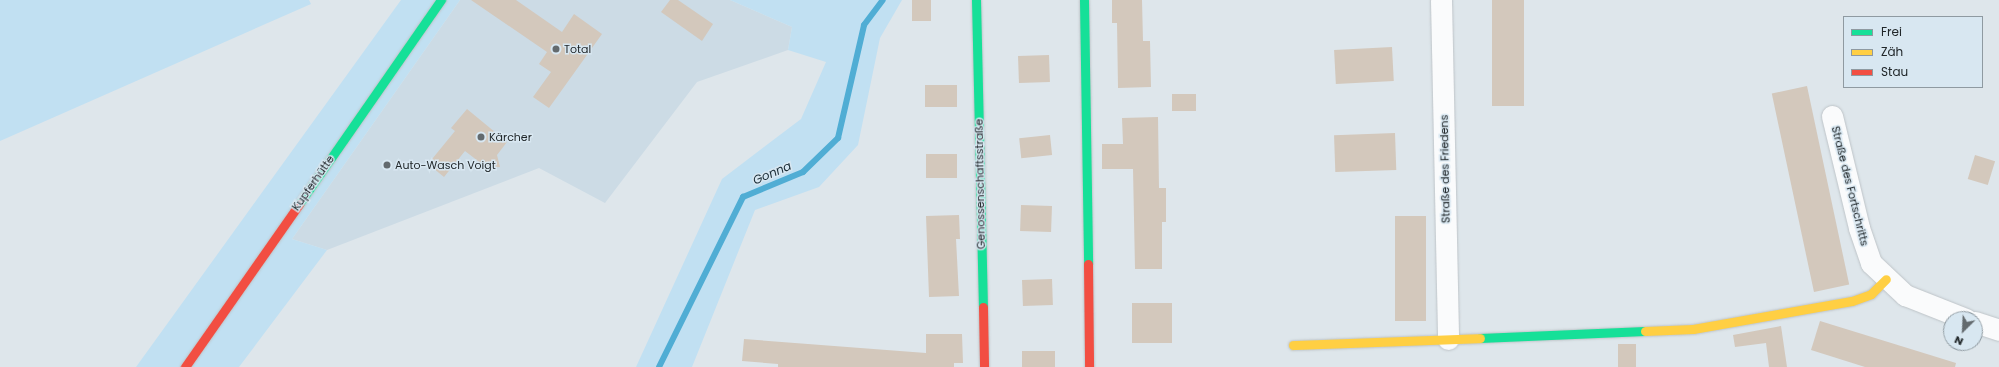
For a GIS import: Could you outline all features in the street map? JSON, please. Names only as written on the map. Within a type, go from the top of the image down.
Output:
[{"type":"street","name":"Kupferhütte","points":[[185,367],[441,0]]},
{"type":"street","name":"Genossenschaftsstraße","points":[[976,0],[984,367]]},
{"type":"street","points":[[1084,0],[1089,367]]},
{"type":"street","name":"Straße des Friedens","points":[[1441,0],[1448,339]]},
{"type":"street","name":"Straße des Fortschritts","points":[[1832,116],[1865,250],[1871,263],[1886,279],[1914,300],[1944,311]]},
{"type":"street","points":[[1293,345],[1693,329],[1852,301],[1870,294],[1886,279]]},
{"type":"street","points":[[1983,325],[1999,330]]},
{"type":"shaded area","points":[[0,0],[309,0],[311,4],[0,141]]},
{"type":"shaded area","points":[[401,0],[460,0],[292,239],[327,250],[239,367],[136,367]]},
{"type":"shaded area","points":[[460,0],[730,0],[792,27],[788,50],[697,82],[605,203],[539,168],[327,250],[292,239]]},
{"type":"shaded area","points":[[730,0],[902,0],[880,38],[858,145],[819,187],[755,210],[692,367],[636,367],[722,179],[801,119],[826,62],[788,50],[792,27]]},
{"type":"building","points":[[471,0],[516,0],[562,32],[574,14],[602,34],[549,108],[533,97],[551,72],[539,64],[547,52]]},
{"type":"building","points":[[670,0],[678,0],[713,24],[702,41],[661,12]]},
{"type":"building","points":[[912,0],[931,0],[931,21],[912,21]]},
{"type":"building","points":[[1112,0],[1142,0],[1143,41],[1150,41],[1151,87],[1118,88],[1117,23],[1112,23]]},
{"type":"building","points":[[1492,0],[1524,0],[1524,106],[1492,106]]},
{"type":"building","points":[[1392,47],[1394,81],[1336,84],[1334,50]]},
{"type":"building","points":[[1049,55],[1050,82],[1019,83],[1018,56]]},
{"type":"building","points":[[925,85],[957,85],[957,107],[925,107]]},
{"type":"building","points":[[1807,86],[1849,285],[1814,292],[1772,93]]},
{"type":"building","points":[[1172,94],[1196,94],[1196,111],[1172,111]]},
{"type":"building","points":[[467,109],[507,142],[497,155],[500,167],[487,168],[465,151],[444,177],[428,164],[455,131],[451,128]]},
{"type":"building","points":[[1158,117],[1159,188],[1166,188],[1166,222],[1162,222],[1162,269],[1135,269],[1133,169],[1102,169],[1102,144],[1123,144],[1122,118]]},
{"type":"building","points":[[1395,133],[1396,170],[1335,172],[1334,135]]},
{"type":"building","points":[[1050,135],[1052,155],[1021,158],[1019,138]]},
{"type":"building","points":[[926,154],[957,154],[957,178],[926,178]]},
{"type":"building","points":[[1975,155],[1995,161],[1988,185],[1968,179]]},
{"type":"building","points":[[1021,205],[1052,206],[1051,232],[1020,231]]},
{"type":"building","points":[[959,215],[960,239],[956,239],[959,296],[929,297],[926,216]]},
{"type":"building","points":[[1395,216],[1426,216],[1426,321],[1395,321]]},
{"type":"building","points":[[1052,279],[1053,305],[1023,306],[1022,280]]},
{"type":"building","points":[[1132,303],[1172,303],[1172,343],[1132,343]]},
{"type":"building","points":[[1820,321],[1956,363],[1955,367],[1865,367],[1811,350]]},
{"type":"building","points":[[1781,326],[1787,367],[1769,367],[1766,343],[1735,347],[1733,335]]},
{"type":"building","points":[[926,334],[962,334],[963,363],[954,363],[954,367],[778,367],[778,364],[742,361],[744,339],[926,353]]},
{"type":"building","points":[[1618,344],[1636,344],[1636,367],[1618,367]]},
{"type":"building","points":[[1022,351],[1055,351],[1055,367],[1022,367]]},
{"type":"waterway","name":"Gonna","points":[[659,367],[743,197],[803,172],[838,138],[864,25],[883,0]]},
{"type":"traffic: fast","points":[[299,204],[441,0]]},
{"type":"traffic: fast","points":[[976,0],[983,307]]},
{"type":"traffic: fast","points":[[1084,0],[1088,264]]},
{"type":"traffic: fast","points":[[1480,338],[1645,331]]},
{"type":"traffic: slow","points":[[1645,331],[1693,329],[1852,301],[1871,294],[1886,279]]},
{"type":"traffic: slow","points":[[1293,345],[1480,338]]},
{"type":"traffic: jam","points":[[185,367],[299,204]]},
{"type":"traffic: jam","points":[[1088,264],[1089,367]]},
{"type":"traffic: jam","points":[[983,307],[984,367]]},
{"type":"place","name":"Total","points":[[556,49]]},
{"type":"place","name":"Kärcher","points":[[481,137]]},
{"type":"place","name":"Auto-Wasch Voigt","points":[[387,165]]}]
